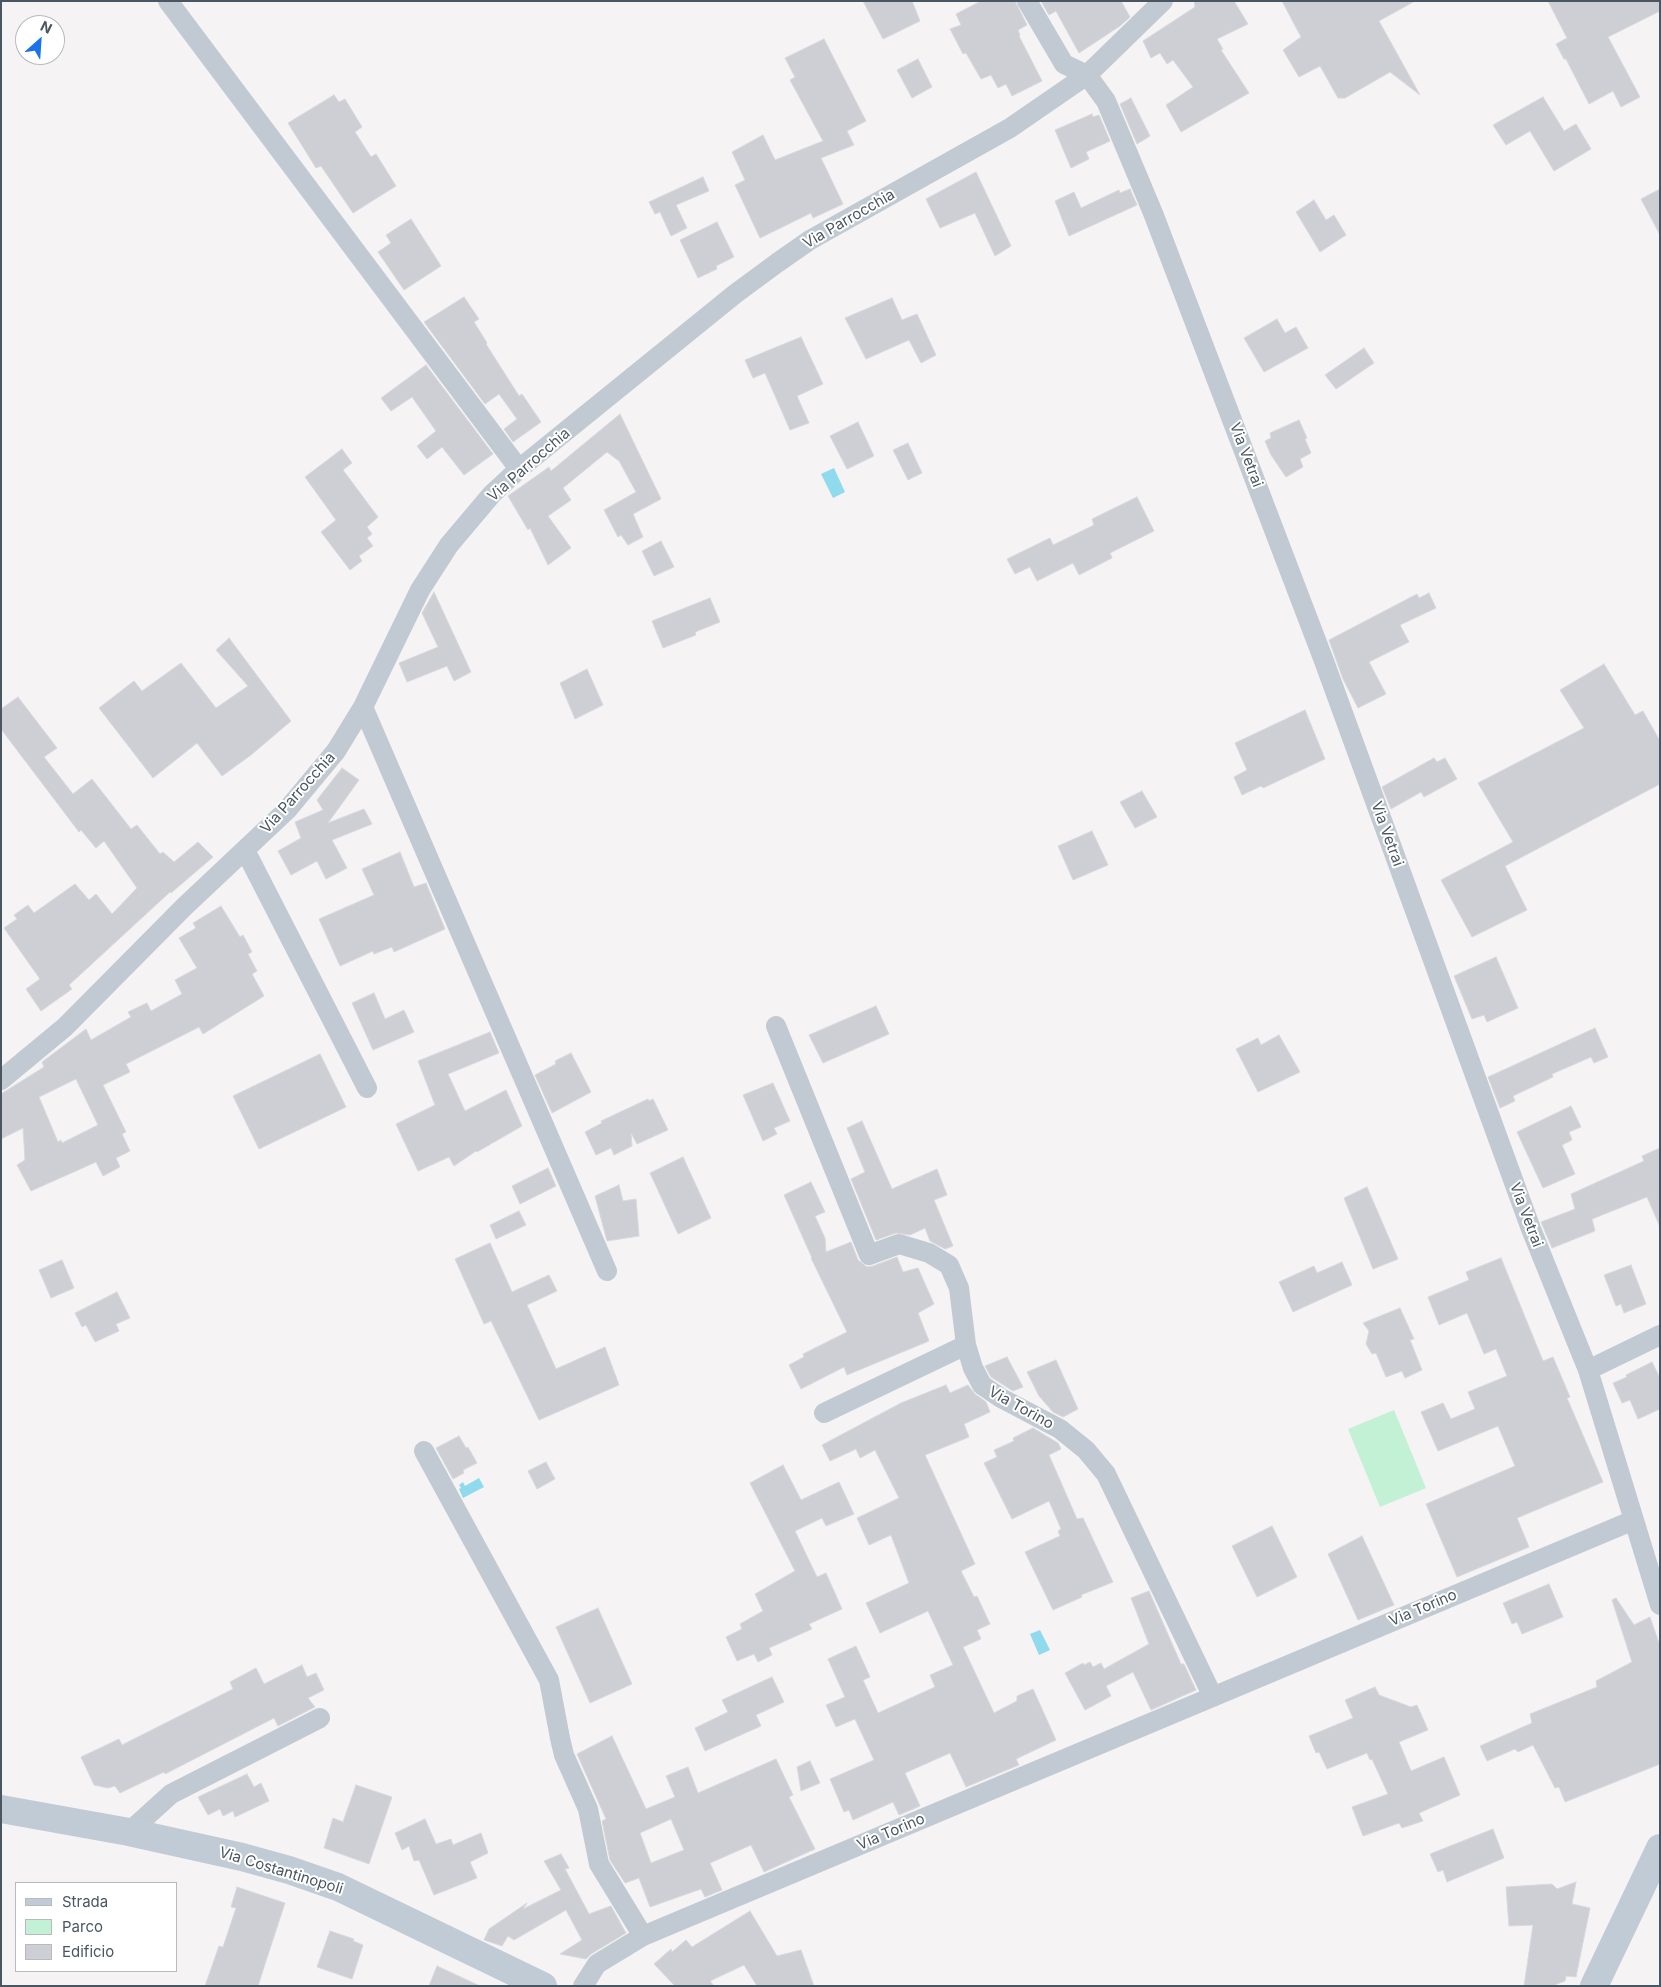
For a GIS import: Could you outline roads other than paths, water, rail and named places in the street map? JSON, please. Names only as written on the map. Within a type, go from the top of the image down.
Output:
[{"type":"street","points":[[168,1],[519,469]]},
{"type":"street","points":[[1026,1],[1064,64],[1087,75]]},
{"type":"street","name":"Via Parrocchia","points":[[1,1080],[65,1027],[184,907],[287,810],[336,751],[364,707],[420,590],[449,545],[492,494],[519,469],[735,294],[777,263],[810,240],[1010,128],[1087,75],[1163,1]]},
{"type":"street","name":"Via Vetrai","points":[[1087,75],[1106,101],[1192,310],[1327,671],[1531,1229],[1588,1370],[1660,1605]]},
{"type":"street","points":[[364,707],[606,1271]]},
{"type":"street","points":[[245,850],[368,1088]]},
{"type":"street","name":"Via Torino","points":[[776,1026],[869,1255],[899,1244],[929,1253],[949,1266],[959,1288],[966,1345],[973,1368],[982,1385],[1001,1398],[1060,1429],[1086,1450],[1106,1474],[1213,1697]]},
{"type":"street","points":[[1588,1370],[1660,1335]]},
{"type":"street","points":[[824,1413],[966,1345]]},
{"type":"street","points":[[424,1451],[549,1680],[564,1754],[588,1809],[599,1864],[643,1936]]},
{"type":"street","name":"Via Torino","points":[[584,1986],[597,1964],[643,1936],[1634,1520]]},
{"type":"street","points":[[129,1832],[171,1794],[320,1718]]},
{"type":"street","name":"Via Costantinopoli","points":[[1,1809],[129,1832],[242,1857],[338,1887],[542,1986]]},
{"type":"street","points":[[1594,1986],[1660,1848]]},
{"type":"water","points":[[834,468],[845,492],[833,498],[821,474]]},
{"type":"water","points":[[479,1478],[484,1487],[463,1498],[459,1485],[463,1482],[465,1486]]},
{"type":"water","points":[[1040,1630],[1050,1650],[1039,1655],[1030,1634]]}]
